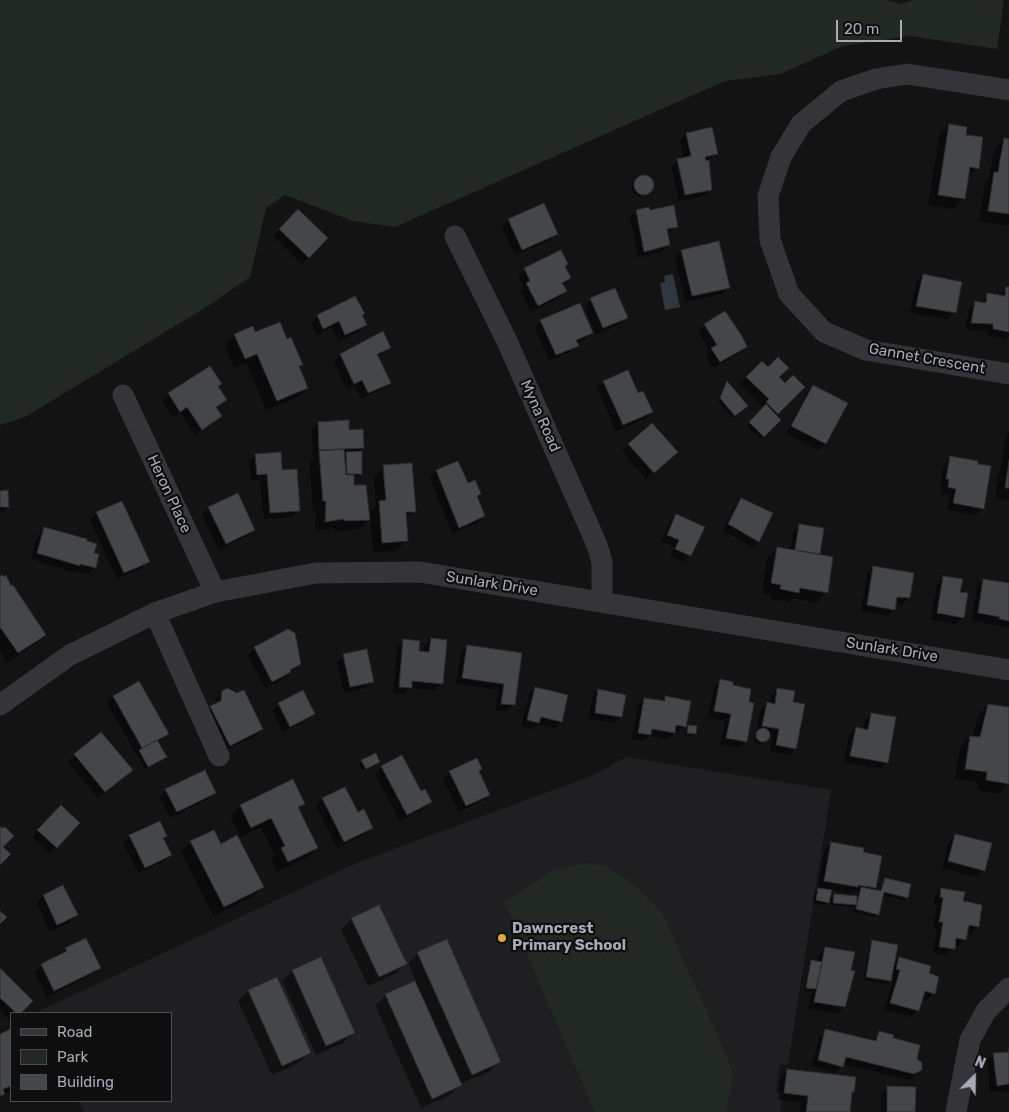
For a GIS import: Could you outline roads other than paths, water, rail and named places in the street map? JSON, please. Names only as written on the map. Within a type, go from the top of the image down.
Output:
[{"type":"street","name":"Gannet Crescent","points":[[1009,90],[907,74],[876,79],[841,91],[801,124],[781,157],[768,196],[770,240],[789,294],[824,332],[866,350],[1009,374]]},
{"type":"street","name":"Myna Road","points":[[455,236],[506,339],[597,545],[602,562],[602,602]]},
{"type":"street","name":"Heron Place","points":[[123,395],[215,592]]},
{"type":"street","name":"Sunlark Drive","points":[[0,705],[70,655],[155,613],[215,592],[316,573],[420,572],[1009,670]]},
{"type":"street","points":[[155,613],[219,756]]},
{"type":"street","points":[[956,1112],[970,1040],[986,1011],[1009,988]]},
{"type":"place","name":"Dawncrest Primary School","points":[[502,938]]}]
